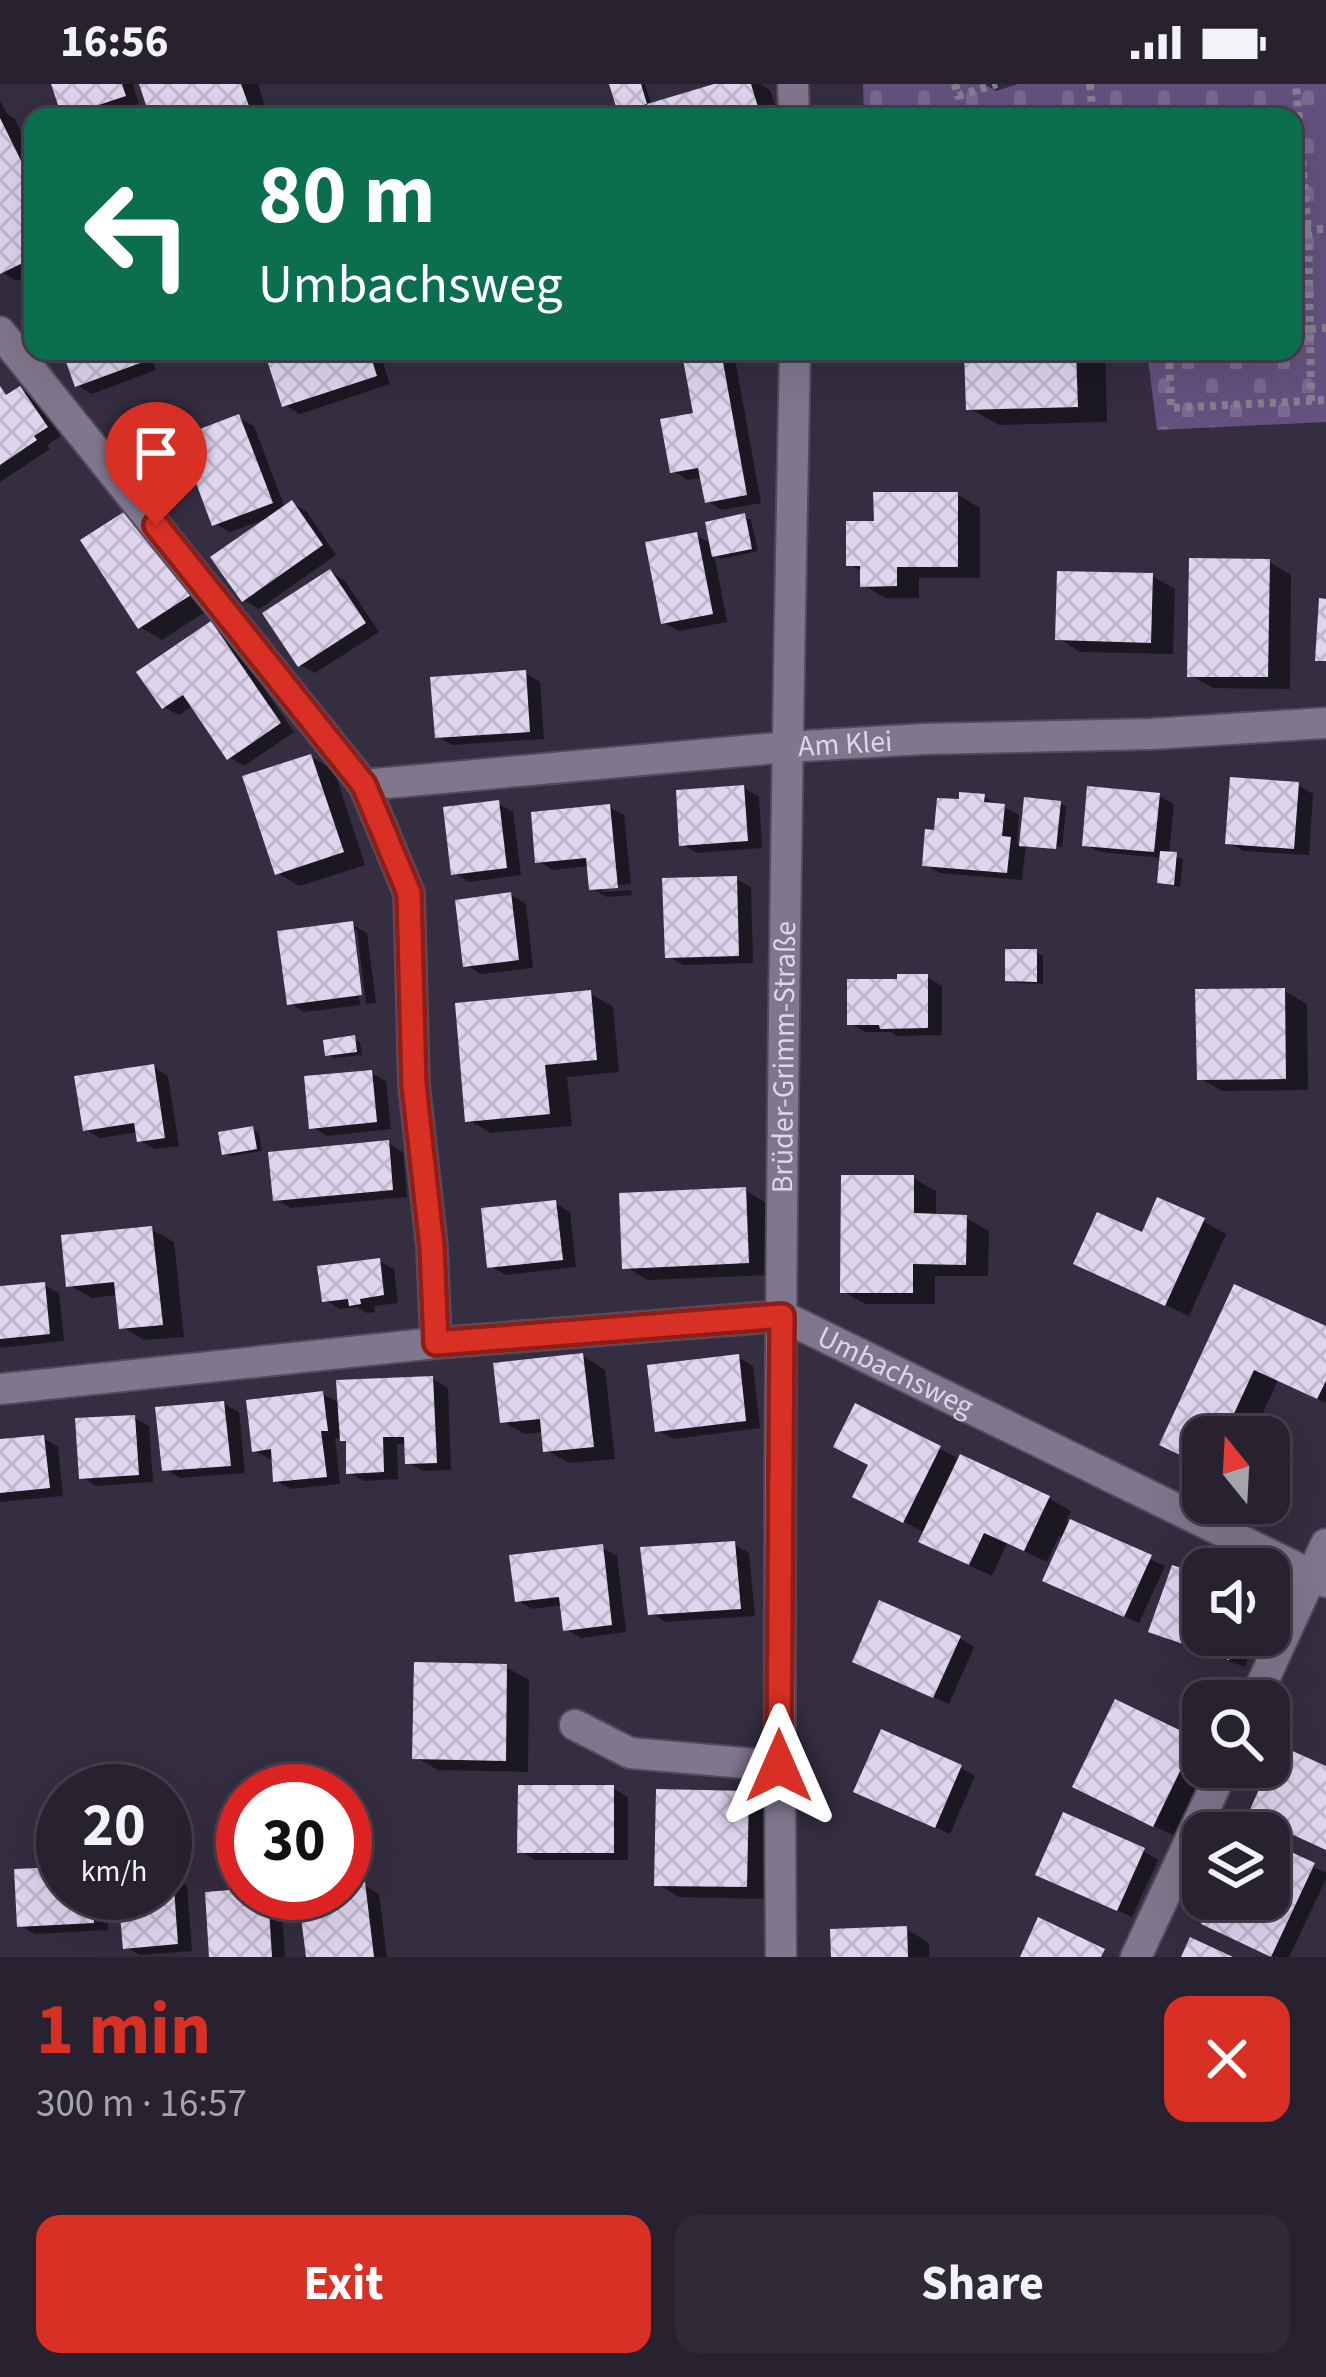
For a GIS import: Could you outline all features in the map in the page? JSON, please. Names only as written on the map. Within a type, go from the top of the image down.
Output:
[{"type":"street","points":[[0,332],[364,785],[409,893],[414,1085],[432,1247],[436,1343]]},
{"type":"street","name":"Brüder-Grimm-Straße","points":[[781,1957],[782,1316],[795,360]]},
{"type":"street","name":"Am Klei","points":[[364,785],[787,747],[1326,723]]},
{"type":"street","name":"Umbachsweg","points":[[0,1389],[436,1343],[782,1316],[1319,1579]]},
{"type":"street","points":[[1265,1680],[1319,1579],[1326,1544]]},
{"type":"street","points":[[575,1725],[630,1753],[779,1766]]},
{"type":"street","points":[[1136,1957],[1213,1788]]},
{"type":"path","points":[[955,84],[958,96],[997,84]]},
{"type":"path","points":[[1302,150],[1311,401]]},
{"type":"path","points":[[1302,230],[1326,229]]},
{"type":"path","points":[[1302,329],[1326,328]]},
{"type":"path","points":[[1168,360],[1171,408],[1326,400]]},
{"type":"green space","points":[[863,84],[1326,84],[1326,422],[1157,430],[1148,360],[1302,360],[1302,108],[864,108]]},
{"type":"building","points":[[51,84],[122,84],[126,96],[89,108],[59,108]]},
{"type":"building","points":[[139,84],[241,84],[250,108],[147,108]]},
{"type":"building","points":[[609,84],[641,84],[647,104],[616,108]]},
{"type":"building","points":[[714,84],[751,84],[758,108],[648,108],[647,104]]},
{"type":"building","points":[[0,118],[24,167],[24,262],[0,274]]},
{"type":"building","points":[[65,360],[143,362],[75,387]]},
{"type":"building","points":[[267,360],[372,360],[377,376],[282,407]]},
{"type":"building","points":[[683,360],[723,360],[747,495],[705,503],[698,468],[670,473],[660,419],[693,413]]},
{"type":"building","points":[[964,360],[1076,360],[1078,407],[966,410]]},
{"type":"building","points":[[0,386],[6,395],[20,386],[48,427],[0,465]]},
{"type":"building","points":[[239,414],[273,503],[212,526],[179,437]]},
{"type":"building","points":[[873,492],[958,492],[958,567],[897,567],[897,586],[860,587],[860,566],[846,566],[846,521],[874,521]]},
{"type":"building","points":[[292,500],[323,545],[242,602],[210,557]]},
{"type":"building","points":[[133,506],[191,595],[138,629],[80,540]]},
{"type":"building","points":[[745,513],[752,549],[712,557],[705,522]]},
{"type":"building","points":[[697,532],[713,614],[661,624],[645,542]]},
{"type":"building","points":[[1189,558],[1270,559],[1268,677],[1187,677]]},
{"type":"building","points":[[330,569],[366,623],[298,667],[262,613]]},
{"type":"building","points":[[1057,571],[1153,573],[1151,643],[1055,640]]},
{"type":"building","points":[[1319,598],[1326,599],[1326,661],[1315,661]]},
{"type":"building","points":[[211,621],[281,723],[227,760],[183,695],[162,709],[136,672]]},
{"type":"building","points":[[526,670],[530,732],[435,738],[430,677]]},
{"type":"building","points":[[311,754],[344,852],[275,875],[242,776]]},
{"type":"building","points":[[1230,777],[1299,782],[1294,849],[1225,844]]},
{"type":"building","points":[[744,785],[748,841],[679,846],[676,790]]},
{"type":"building","points":[[1087,786],[1160,793],[1154,852],[1082,846]]},
{"type":"building","points":[[959,792],[985,794],[984,802],[1005,804],[1002,836],[1011,837],[1007,873],[922,866],[925,829],[934,830],[937,798],[959,799]]},
{"type":"building","points":[[1024,797],[1061,801],[1056,849],[1019,846]]},
{"type":"building","points":[[499,800],[507,868],[451,875],[443,807]]},
{"type":"building","points":[[610,804],[618,888],[589,890],[586,858],[535,863],[531,812]]},
{"type":"building","points":[[1160,851],[1177,852],[1174,885],[1157,883]]},
{"type":"building","points":[[737,876],[739,956],[665,958],[662,878]]},
{"type":"building","points":[[511,892],[519,960],[463,967],[455,900]]},
{"type":"building","points":[[353,921],[362,995],[287,1005],[277,931]]},
{"type":"building","points":[[1005,949],[1037,949],[1037,982],[1005,981]]},
{"type":"building","points":[[897,974],[928,974],[928,1028],[847,1025],[847,979],[897,979]]},
{"type":"building","points":[[1285,988],[1286,1079],[1197,1080],[1195,989]]},
{"type":"building","points":[[591,990],[597,1060],[545,1065],[550,1114],[465,1122],[455,1003]]},
{"type":"building","points":[[355,1035],[357,1052],[325,1056],[323,1040]]},
{"type":"building","points":[[154,1064],[165,1138],[137,1142],[134,1123],[83,1131],[74,1076]]},
{"type":"building","points":[[372,1070],[377,1122],[309,1129],[304,1076]]},
{"type":"building","points":[[253,1126],[257,1149],[222,1155],[218,1132]]},
{"type":"building","points":[[389,1140],[393,1190],[273,1201],[268,1152]]},
{"type":"building","points":[[841,1175],[914,1175],[914,1213],[967,1215],[966,1265],[913,1264],[913,1293],[840,1293]]},
{"type":"building","points":[[746,1187],[749,1263],[622,1269],[619,1193]]},
{"type":"building","points":[[1157,1197],[1205,1218],[1165,1306],[1073,1264],[1097,1212],[1142,1232]]},
{"type":"building","points":[[556,1200],[563,1260],[487,1268],[481,1208]]},
{"type":"building","points":[[152,1226],[163,1325],[119,1329],[114,1282],[66,1287],[61,1235]]},
{"type":"building","points":[[380,1258],[384,1295],[349,1306],[348,1299],[322,1302],[317,1266]]},
{"type":"building","points":[[45,1282],[50,1334],[0,1339],[0,1286]]},
{"type":"building","points":[[1234,1284],[1326,1326],[1326,1381],[1317,1399],[1254,1370],[1233,1416],[1182,1416],[1182,1456],[1159,1445]]},
{"type":"building","points":[[583,1353],[594,1447],[543,1452],[540,1419],[500,1423],[493,1363]]},
{"type":"building","points":[[739,1354],[746,1421],[655,1432],[647,1365]]},
{"type":"building","points":[[433,1376],[437,1463],[405,1464],[404,1437],[383,1437],[384,1472],[346,1474],[336,1380]]},
{"type":"building","points":[[323,1391],[328,1431],[321,1431],[327,1477],[273,1482],[271,1449],[252,1452],[246,1400]]},
{"type":"building","points":[[224,1401],[231,1466],[162,1471],[155,1407]]},
{"type":"building","points":[[855,1403],[941,1446],[903,1523],[852,1497],[868,1465],[833,1447]]},
{"type":"building","points":[[135,1415],[139,1475],[79,1479],[75,1418]]},
{"type":"building","points":[[44,1435],[50,1488],[0,1493],[0,1439]]},
{"type":"building","points":[[960,1454],[1050,1496],[1024,1551],[984,1533],[969,1565],[918,1542]]},
{"type":"building","points":[[1070,1519],[1152,1555],[1124,1617],[1042,1581]]},
{"type":"building","points":[[735,1541],[741,1609],[648,1615],[640,1547]]},
{"type":"building","points":[[603,1544],[612,1625],[563,1631],[559,1597],[515,1602],[509,1555]]},
{"type":"building","points":[[1172,1565],[1182,1568],[1182,1644],[1148,1632]]},
{"type":"building","points":[[879,1600],[961,1636],[933,1698],[852,1662]]},
{"type":"building","points":[[414,1662],[507,1664],[506,1761],[412,1759]]},
{"type":"building","points":[[1115,1699],[1182,1731],[1182,1767],[1153,1827],[1072,1787]]},
{"type":"building","points":[[881,1729],[962,1765],[935,1828],[853,1792]]},
{"type":"building","points":[[1290,1750],[1326,1766],[1326,1850],[1290,1833],[1290,1812],[1249,1812],[1260,1788],[1290,1788]]},
{"type":"building","points":[[518,1785],[614,1785],[614,1853],[517,1853]]},
{"type":"building","points":[[656,1789],[749,1791],[747,1887],[654,1886]]},
{"type":"building","points":[[1063,1812],[1145,1848],[1117,1911],[1035,1875]]},
{"type":"building","points":[[1290,1852],[1315,1863],[1290,1916]]},
{"type":"building","points":[[36,1868],[36,1920],[94,1923],[17,1927],[14,1869]]},
{"type":"building","points":[[216,1891],[216,1920],[270,1920],[272,1957],[209,1957],[205,1892]]},
{"type":"building","points":[[1038,1917],[1105,1949],[1101,1957],[1020,1957]]},
{"type":"building","points":[[120,1920],[176,1920],[178,1944],[123,1949]]},
{"type":"building","points":[[301,1920],[370,1920],[374,1957],[306,1957]]},
{"type":"building","points":[[1203,1920],[1288,1920],[1271,1957],[1201,1924]]},
{"type":"building","points":[[907,1926],[908,1957],[831,1957],[830,1929]]},
{"type":"building","points":[[1190,1937],[1233,1957],[1181,1957]]},
{"type":"route","points":[[156,525],[364,785],[409,893],[414,1085],[432,1247],[436,1343],[782,1316],[779,1766]]}]
